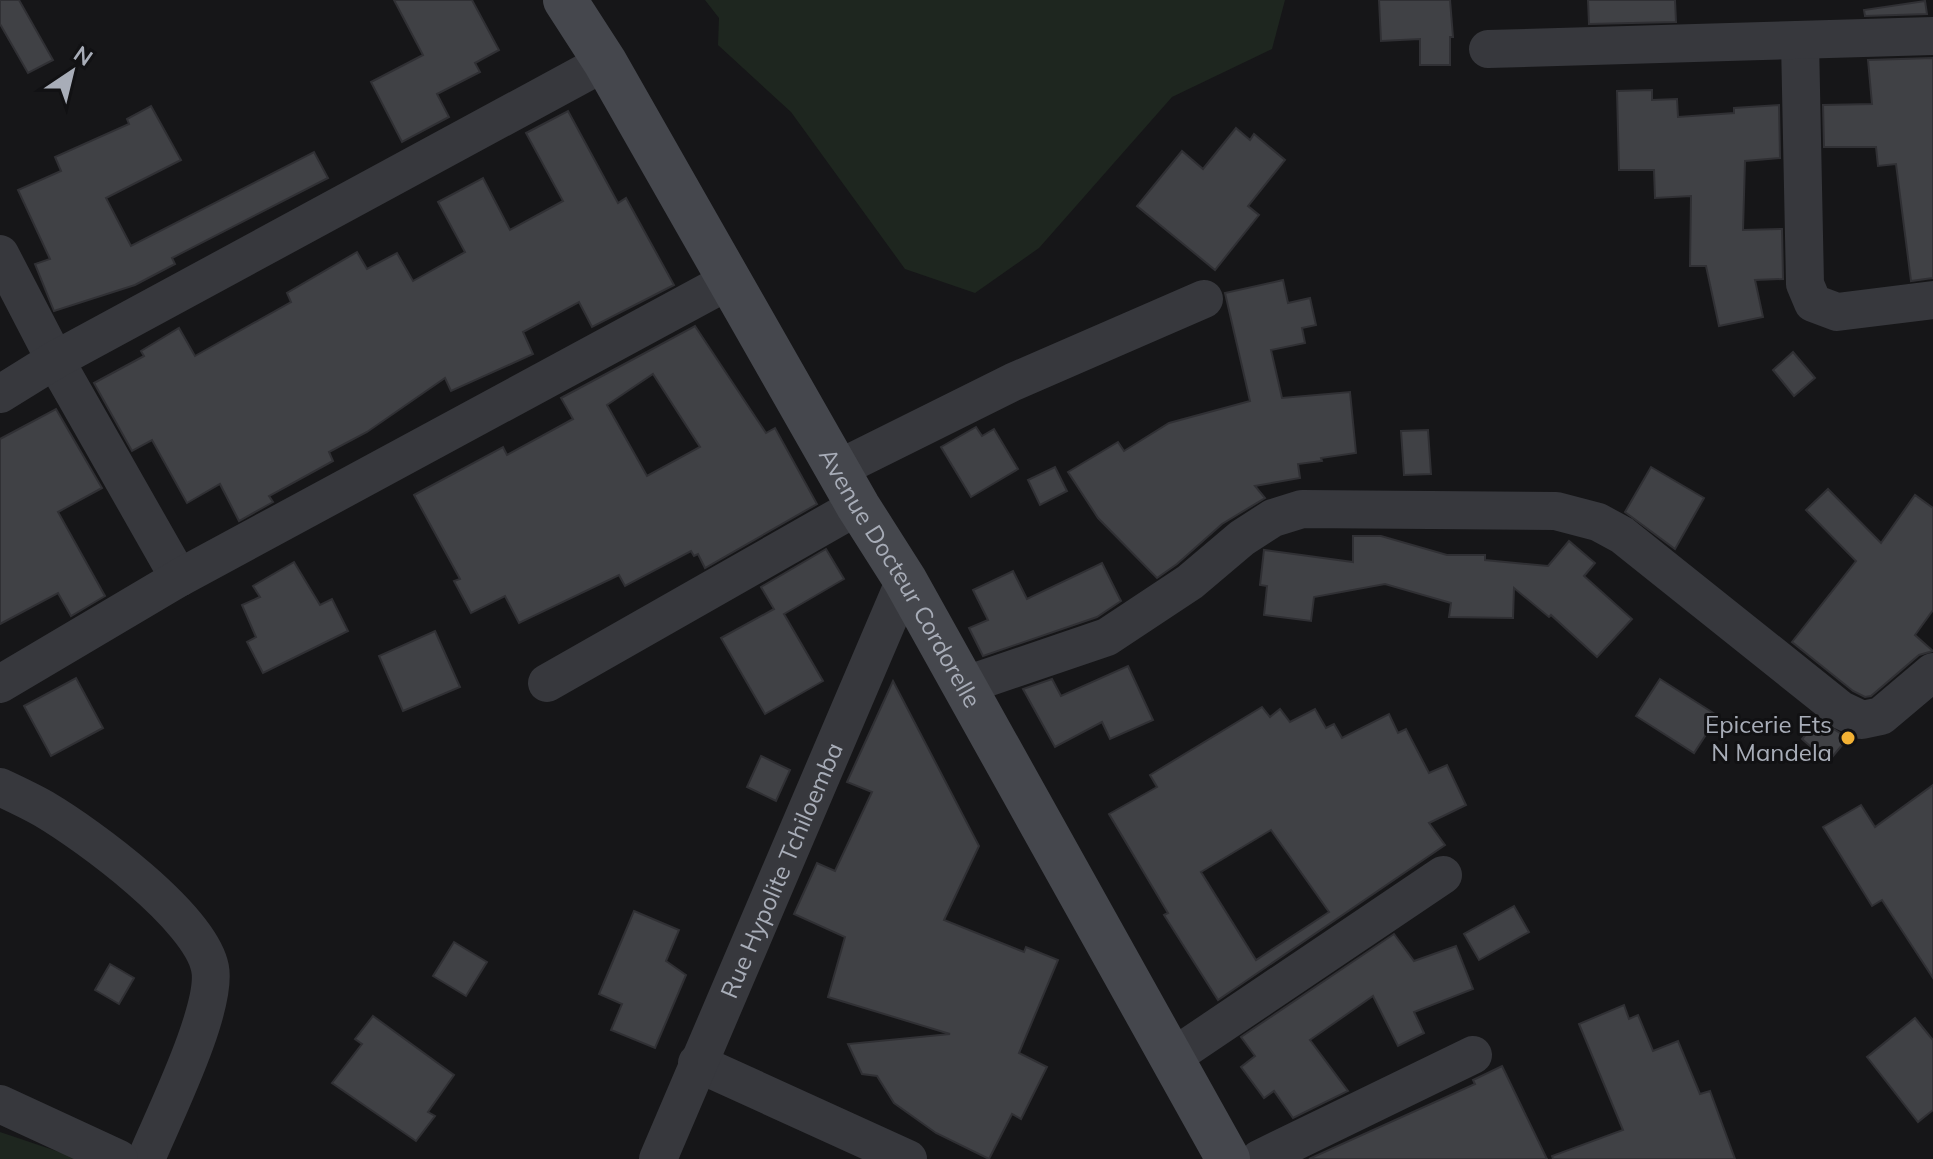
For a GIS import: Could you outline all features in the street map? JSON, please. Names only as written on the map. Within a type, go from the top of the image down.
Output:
[{"type":"street","name":"Avenue Docteur Cordorelle","points":[[565,0],[605,62],[848,488],[905,580],[1228,1159]]},
{"type":"street","points":[[1488,49],[1933,36]]},
{"type":"street","points":[[1800,41],[1805,284],[1813,303],[1837,312],[1933,300]]},
{"type":"street","points":[[0,394],[55,360],[605,62]]},
{"type":"street","points":[[0,254],[55,360],[179,578]]},
{"type":"street","points":[[0,684],[179,578],[730,280]]},
{"type":"street","points":[[547,683],[1013,382],[1204,299]]},
{"type":"street","points":[[963,686],[1107,637],[1190,582],[1242,538],[1273,518],[1302,509],[1339,507],[1556,511],[1598,522],[1622,535],[1841,710],[1862,720],[1881,716],[1933,672]]},
{"type":"street","name":"Rue Hypolite Tchiloemba","points":[[658,1159],[905,580]]},
{"type":"street","points":[[0,787],[43,808],[98,845],[157,896],[194,934],[210,968],[209,998],[200,1027],[146,1159]]},
{"type":"street","points":[[1173,1057],[1443,875]]},
{"type":"street","points":[[1259,1159],[1473,1055]]},
{"type":"street","points":[[697,1063],[908,1159]]},
{"type":"street","points":[[0,1104],[119,1159]]},
{"type":"shaded area","points":[[705,0],[1285,0],[1272,49],[1172,97],[1039,248],[975,293],[905,269],[791,112],[718,45],[719,18]]},
{"type":"shaded area","points":[[0,1132],[80,1159],[0,1159]]},
{"type":"building","points":[[0,0],[19,0],[53,60],[28,73],[0,24]]},
{"type":"building","points":[[394,0],[472,0],[499,50],[475,63],[480,72],[437,94],[449,117],[402,142],[371,82],[423,55]]},
{"type":"building","points":[[1379,0],[1450,0],[1453,37],[1450,37],[1450,65],[1420,65],[1420,39],[1381,41]]},
{"type":"building","points":[[1588,0],[1675,0],[1676,22],[1589,24]]},
{"type":"building","points":[[1925,1],[1927,14],[1865,16],[1864,10]]},
{"type":"building","points":[[1933,58],[1933,278],[1911,281],[1896,164],[1878,166],[1876,147],[1824,147],[1823,105],[1872,104],[1868,60]]},
{"type":"building","points":[[1652,90],[1652,100],[1677,99],[1678,117],[1734,113],[1734,108],[1779,105],[1780,158],[1745,161],[1743,230],[1782,229],[1783,279],[1755,280],[1763,317],[1719,326],[1706,266],[1690,266],[1691,196],[1655,198],[1654,170],[1619,170],[1617,91]]},
{"type":"building","points":[[151,106],[181,160],[106,198],[131,246],[314,152],[328,178],[172,258],[175,264],[135,285],[54,311],[35,264],[50,259],[18,190],[61,171],[55,157],[129,124],[127,119]]},
{"type":"building","points":[[568,111],[618,203],[626,198],[674,285],[592,327],[579,302],[523,332],[533,354],[451,391],[445,378],[367,432],[329,452],[333,461],[269,496],[273,502],[239,521],[220,484],[187,503],[152,440],[132,451],[94,383],[144,356],[141,351],[179,328],[195,356],[291,302],[287,293],[357,252],[367,269],[397,253],[413,281],[465,252],[438,202],[483,178],[510,230],[563,201],[526,133]]},
{"type":"building","points":[[1236,128],[1250,140],[1254,134],[1285,160],[1248,206],[1259,215],[1215,270],[1137,206],[1182,151],[1203,169]]},
{"type":"building","points":[[1283,280],[1288,303],[1310,298],[1316,325],[1302,328],[1305,343],[1271,350],[1282,398],[1350,392],[1356,453],[1298,464],[1300,478],[1255,486],[1265,498],[1222,524],[1157,578],[1098,518],[1068,472],[1118,442],[1124,451],[1169,423],[1250,401],[1225,293]]},
{"type":"building","points":[[695,326],[766,433],[775,428],[817,504],[705,568],[698,554],[694,556],[691,551],[625,586],[619,575],[519,623],[505,596],[471,613],[454,581],[460,579],[414,495],[503,447],[507,455],[573,419],[561,398]],"holes":[[[653,374],[700,447],[647,476],[607,405]]]},
{"type":"building","points":[[1793,352],[1815,378],[1794,396],[1773,370]]},
{"type":"building","points":[[56,409],[102,488],[58,512],[105,596],[71,616],[58,593],[0,624],[0,439]]},
{"type":"building","points":[[976,427],[982,436],[994,429],[1018,469],[971,497],[941,447]]},
{"type":"building","points":[[1428,430],[1431,474],[1404,475],[1401,431]]},
{"type":"building","points":[[1055,467],[1067,491],[1040,505],[1028,480]]},
{"type":"building","points":[[1651,467],[1704,498],[1675,549],[1625,512]]},
{"type":"building","points":[[1828,489],[1881,543],[1915,495],[1933,508],[1933,610],[1915,635],[1933,651],[1919,655],[1871,696],[1865,697],[1853,691],[1792,642],[1856,561],[1806,510]]},
{"type":"building","points":[[1353,536],[1381,536],[1447,555],[1485,555],[1485,560],[1548,566],[1569,541],[1595,563],[1584,576],[1632,619],[1597,657],[1551,615],[1549,617],[1514,588],[1513,618],[1449,617],[1451,603],[1385,584],[1314,597],[1311,621],[1264,615],[1267,586],[1260,585],[1264,550],[1353,562]]},
{"type":"building","points":[[826,549],[844,579],[784,614],[823,681],[765,714],[721,638],[774,609],[761,587]]},
{"type":"building","points":[[294,562],[320,605],[332,599],[348,631],[263,673],[247,642],[256,637],[242,605],[260,597],[253,586]]},
{"type":"building","points":[[1102,563],[1121,601],[1097,617],[983,656],[969,628],[988,620],[973,590],[1013,571],[1027,599]]},
{"type":"building","points":[[435,631],[460,687],[403,711],[379,656]]},
{"type":"building","points":[[1128,666],[1153,720],[1110,739],[1102,722],[1055,747],[1023,689],[1052,679],[1061,696]]},
{"type":"building","points":[[76,678],[103,728],[51,756],[24,706]]},
{"type":"building","points":[[1660,679],[1718,716],[1694,753],[1636,716]]},
{"type":"building","points":[[893,681],[979,846],[944,920],[1024,952],[1026,947],[1058,960],[1019,1053],[1047,1067],[1021,1119],[1012,1114],[989,1159],[936,1133],[894,1103],[877,1076],[862,1074],[848,1044],[950,1034],[828,997],[845,937],[794,914],[817,863],[835,871],[872,792],[847,782]]},
{"type":"building","points":[[1262,707],[1270,717],[1280,709],[1290,722],[1315,709],[1326,728],[1334,724],[1342,738],[1389,714],[1398,733],[1406,729],[1429,773],[1447,765],[1466,805],[1429,823],[1445,845],[1218,1000],[1164,915],[1168,913],[1109,814],[1157,787],[1150,775]],"holes":[[[1271,830],[1329,912],[1256,960],[1201,872]]]},
{"type":"building","points":[[1819,720],[1848,738],[1828,762],[1802,739]]},
{"type":"building","points":[[761,756],[790,770],[776,801],[747,787]]},
{"type":"building","points":[[1933,785],[1933,978],[1882,900],[1872,906],[1823,827],[1861,805],[1875,827]]},
{"type":"building","points":[[1514,906],[1529,932],[1479,960],[1464,934]]},
{"type":"building","points":[[634,911],[679,930],[666,961],[686,975],[655,1048],[611,1030],[622,1004],[599,994]]},
{"type":"building","points":[[1394,934],[1414,961],[1456,946],[1473,989],[1414,1012],[1424,1033],[1398,1046],[1373,996],[1310,1040],[1348,1091],[1293,1118],[1274,1091],[1264,1098],[1241,1067],[1255,1056],[1241,1037]]},
{"type":"building","points":[[454,942],[487,962],[466,996],[433,976]]},
{"type":"building","points":[[110,964],[134,978],[119,1004],[95,990]]},
{"type":"building","points":[[1624,1005],[1629,1019],[1638,1015],[1653,1051],[1678,1041],[1700,1094],[1710,1091],[1735,1159],[1553,1159],[1552,1156],[1623,1130],[1579,1024]]},
{"type":"building","points":[[373,1016],[454,1075],[428,1112],[435,1116],[416,1141],[332,1083],[362,1044],[355,1039]]},
{"type":"building","points":[[1915,1018],[1933,1040],[1933,1110],[1918,1122],[1867,1057]]},
{"type":"building","points":[[1502,1066],[1547,1159],[1309,1159],[1475,1084],[1473,1080]]},
{"type":"place","name":"Epicerie Ets N Mandela","points":[[1848,738]]}]
